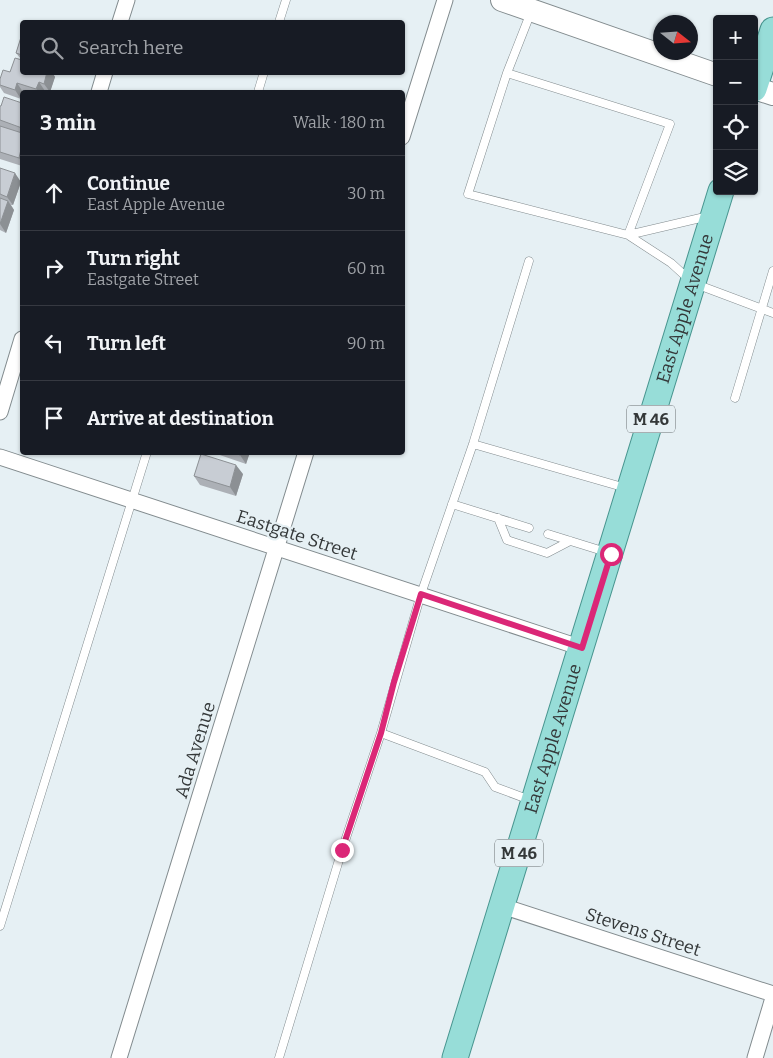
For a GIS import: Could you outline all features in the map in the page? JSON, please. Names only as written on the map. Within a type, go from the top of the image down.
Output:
[{"type":"main road","points":[[502,0],[713,74]]},
{"type":"main road","points":[[758,76],[773,30]]},
{"type":"main road","points":[[758,89],[773,94]]},
{"type":"main road","name":"East Apple Avenue","points":[[455,1058],[721,195]]},
{"type":"street","points":[[121,20],[127,0]]},
{"type":"street","points":[[405,127],[444,0]]},
{"type":"street","points":[[100,90],[104,75]]},
{"type":"street","points":[[0,412],[20,346]]},
{"type":"street","name":"Ada Avenue","points":[[119,1058],[305,455]]},
{"type":"street","name":"Eastgate Street","points":[[0,457],[582,648]]},
{"type":"street","name":"Stevens Street","points":[[502,906],[773,994]]},
{"type":"street","points":[[754,1058],[773,998]]},
{"type":"lane","points":[[280,20],[286,0]]},
{"type":"lane","points":[[531,10],[506,73],[468,194],[628,235],[671,263],[693,283],[773,313]]},
{"type":"lane","points":[[506,73],[670,124],[628,235]]},
{"type":"lane","points":[[259,90],[263,75]]},
{"type":"lane","points":[[628,235],[714,215]]},
{"type":"lane","points":[[279,1058],[342,850],[381,733],[394,682],[421,594],[473,444],[529,261]]},
{"type":"lane","points":[[735,398],[773,271]]},
{"type":"lane","points":[[473,444],[630,489]]},
{"type":"lane","points":[[0,926],[147,455]]},
{"type":"lane","points":[[452,504],[529,528]]},
{"type":"lane","points":[[498,518],[507,540],[547,553],[570,541]]},
{"type":"lane","points":[[548,534],[611,554]]},
{"type":"lane","points":[[381,733],[485,772],[495,787],[535,802]]},
{"type":"building","points":[[20,40],[20,54],[16,53]]},
{"type":"building","points":[[15,58],[20,59],[20,75],[46,75],[44,84],[39,82],[36,89],[17,83],[15,90],[0,85],[3,70],[10,72]]},
{"type":"building","points":[[4,97],[20,102],[20,127],[0,120]]},
{"type":"building","points":[[0,126],[20,132],[19,158],[0,152]]},
{"type":"building","points":[[0,168],[15,173],[7,197],[0,194]]},
{"type":"building","points":[[0,198],[8,201],[0,224]]},
{"type":"building","points":[[201,455],[236,465],[230,487],[194,476]]},
{"type":"route","points":[[342,850],[381,733],[394,682],[421,594],[582,648],[611,554]]}]
